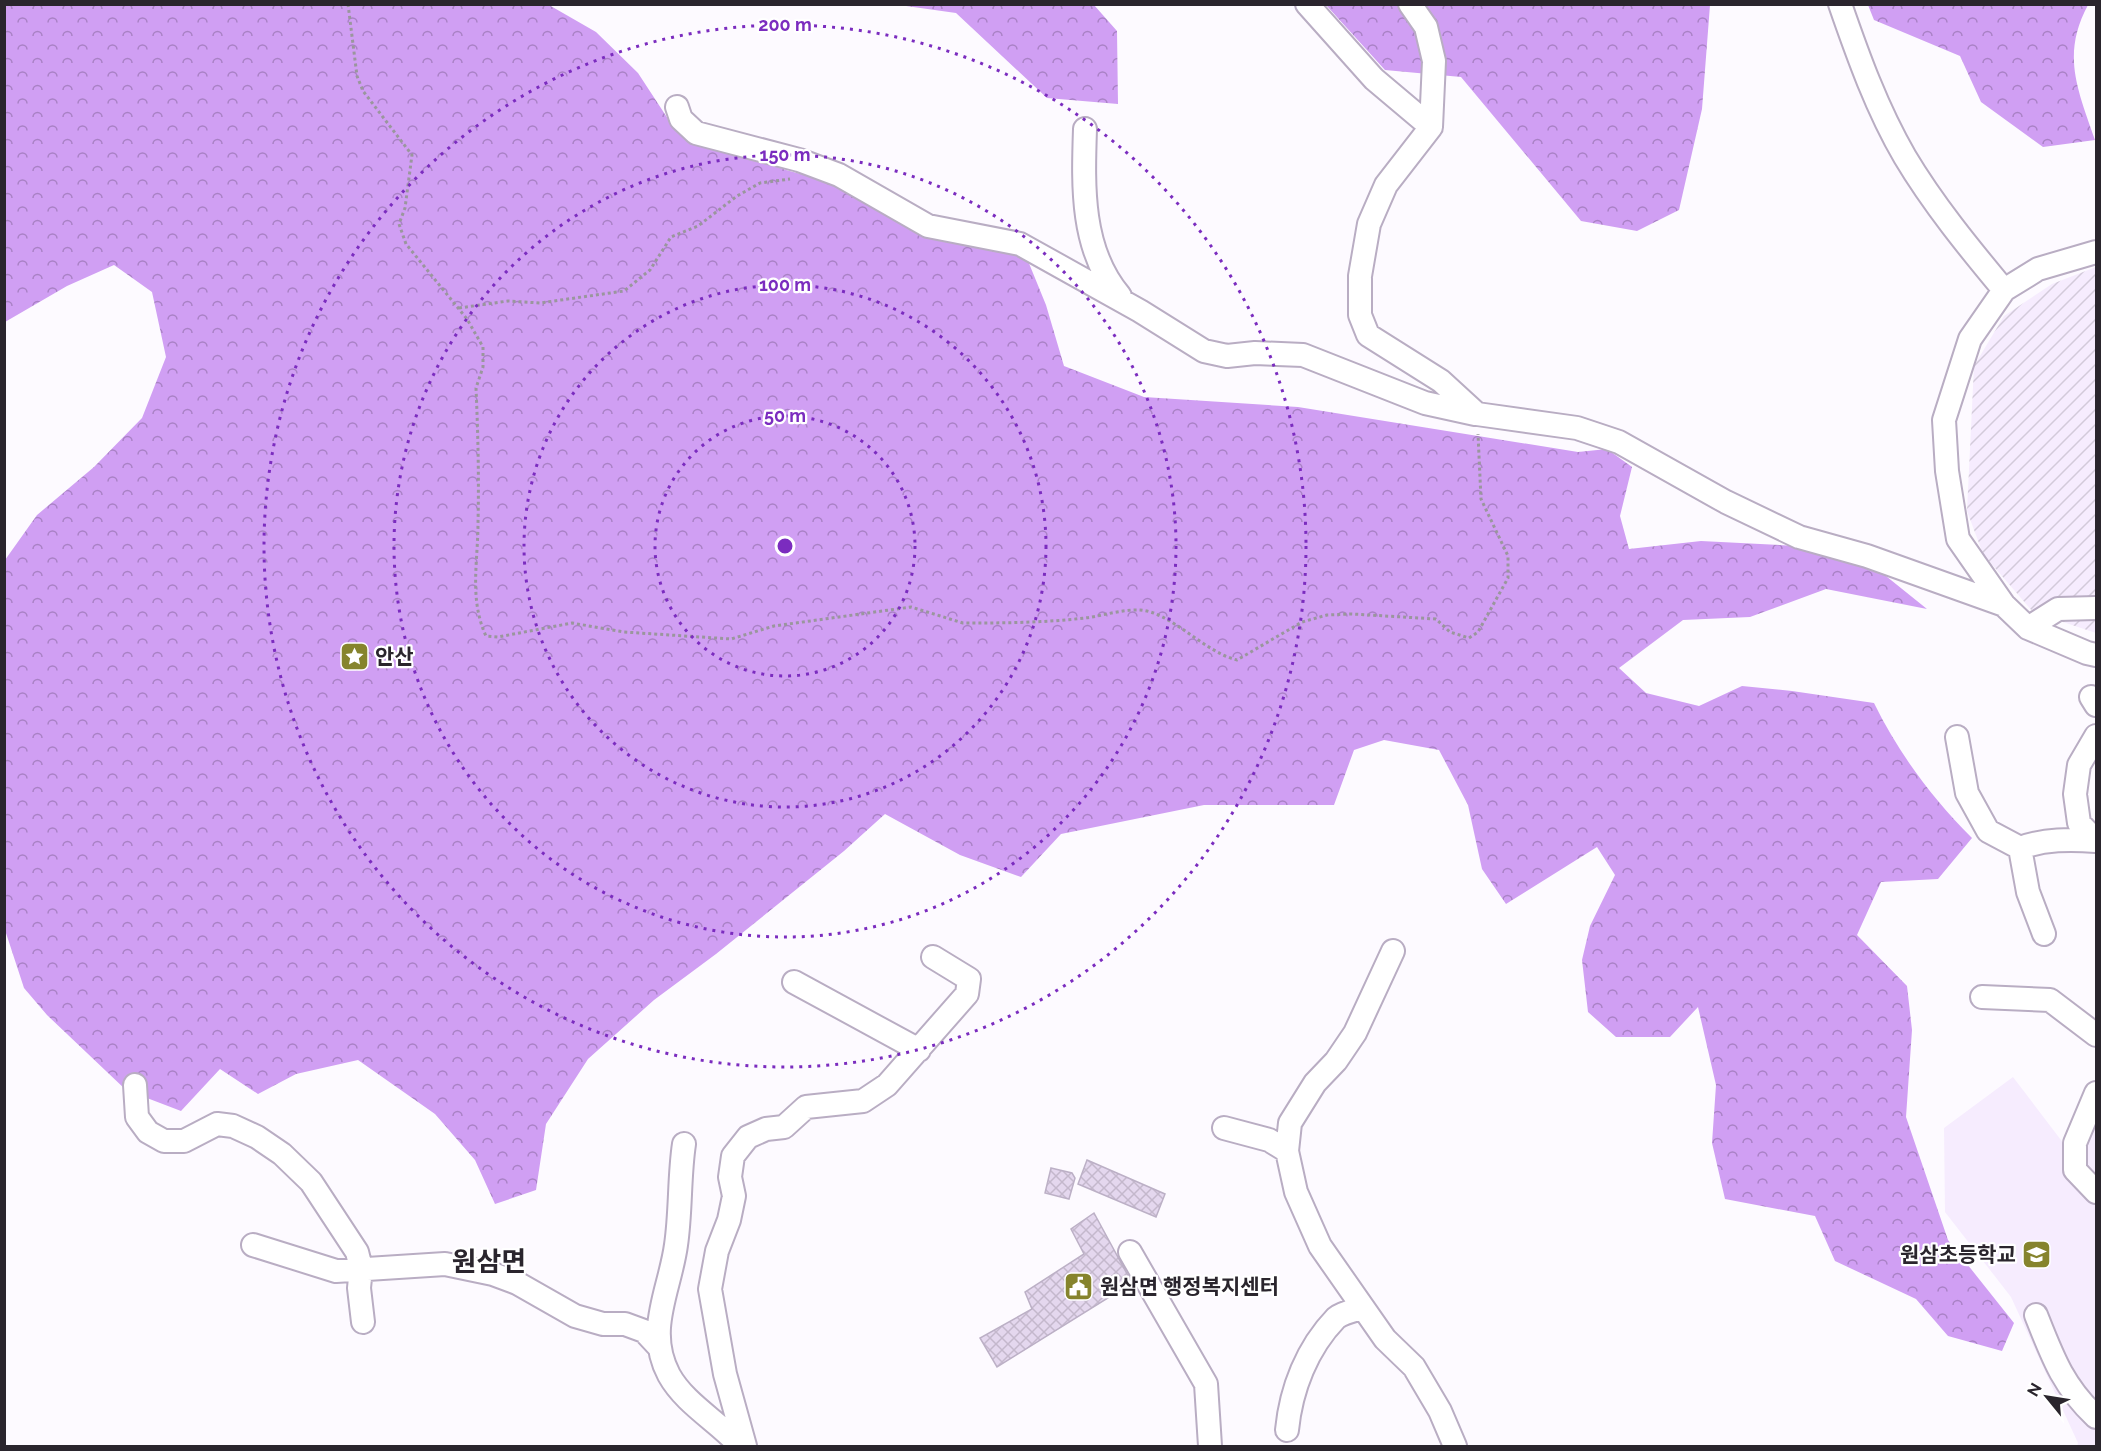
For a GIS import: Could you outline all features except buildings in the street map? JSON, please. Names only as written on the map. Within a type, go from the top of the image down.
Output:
[{"type":"street","points":[[1307,4],[1374,79],[1431,127]]},
{"type":"street","points":[[1410,4],[1426,27],[1434,61],[1431,127],[1386,184],[1369,224],[1360,276],[1360,315],[1368,335],[1441,381],[1479,415]]},
{"type":"street","points":[[1840,4],[1864,72],[1905,156],[1962,240],[2004,290]]},
{"type":"street","points":[[677,107],[681,119],[696,133],[799,160],[839,175],[928,226],[1020,244],[1127,304],[1204,351],[1227,356],[1255,353],[1303,355],[1425,403],[1479,415],[1577,428],[1619,442],[1726,502],[1799,537],[1867,556],[2004,605]]},
{"type":"street","points":[[1085,129],[1084,171],[1090,243],[1106,279],[1127,304]]},
{"type":"street","points":[[2097,252],[2038,269],[2004,290],[1970,339],[1944,420],[1947,471],[1959,539],[2004,605],[2028,628],[2097,655]]},
{"type":"street","points":[[2028,628],[2058,609],[2097,608]]},
{"type":"street","points":[[2096,841],[2079,823],[2074,794],[2079,765],[2097,736]]},
{"type":"street","points":[[1957,737],[1967,793],[1988,831],[2020,848],[2034,843],[2067,838],[2096,841]]},
{"type":"street","points":[[2020,848],[2028,892],[2044,934]]},
{"type":"street","points":[[1393,951],[1355,1033],[1336,1061],[1315,1083],[1290,1123],[1287,1151],[1296,1192],[1320,1246],[1385,1339],[1414,1367],[1440,1410],[1455,1446]]},
{"type":"street","points":[[742,1446],[723,1364],[710,1289],[717,1251],[729,1220],[734,1196],[730,1177],[733,1156],[748,1137],[766,1128],[784,1126],[806,1107],[863,1101],[887,1085],[967,994],[969,979],[933,957]]},
{"type":"street","points":[[794,982],[919,1050]]},
{"type":"street","points":[[1982,997],[2050,1000],[2097,1035]]},
{"type":"street","points":[[135,1085],[137,1117],[148,1132],[164,1141],[184,1141],[218,1124],[225,1125],[257,1137],[282,1154],[311,1182],[357,1252],[362,1268],[359,1288],[363,1323]]},
{"type":"street","points":[[2097,1093],[2075,1143],[2075,1170],[2097,1192]]},
{"type":"street","points":[[1224,1128],[1269,1140],[1287,1151]]},
{"type":"street","points":[[684,1144],[676,1246],[658,1318],[658,1346],[669,1375],[682,1392],[742,1446]]},
{"type":"street","points":[[254,1245],[336,1271],[445,1264],[493,1275],[517,1283],[575,1316],[603,1324],[624,1324],[644,1331],[658,1346]]},
{"type":"street","points":[[1130,1252],[1206,1384],[1210,1446]]},
{"type":"street","points":[[1287,1430],[1290,1404],[1302,1368],[1338,1317],[1362,1308]]},
{"type":"street","points":[[2036,1316],[2052,1356],[2074,1397],[2097,1418]]},
{"type":"path","points":[[348,4],[357,76],[363,91],[412,155],[405,208],[399,224],[406,244],[459,308],[483,347],[483,367],[476,388],[478,531],[474,584],[477,618],[486,636],[498,638],[572,623],[624,632],[731,639],[774,626],[911,607],[963,623],[1086,618],[1140,610],[1159,616],[1195,637],[1213,652],[1237,660],[1302,622],[1327,615],[1352,614],[1436,620],[1450,633],[1469,638],[1478,632],[1509,578],[1508,556],[1481,499],[1477,459],[1479,415]]},
{"type":"path","points":[[459,308],[508,301],[540,303],[624,291],[650,270],[671,237],[698,226],[737,196],[760,183],[772,180],[796,181]]},
{"type":"shaded area","points":[[2096,267],[2096,633],[2033,612],[1983,554],[1967,511],[1974,366],[2004,316],[2052,284]]},
{"type":"shaded area","name":"원삼초등학교","points":[[2013,1077],[2064,1144],[2096,1116],[2096,1446],[2077,1446],[2078,1443],[2011,1297],[1945,1212],[1944,1128]]},
{"type":"green space","points":[[5,5],[549,5],[596,32],[638,73],[672,125],[786,170],[849,187],[1026,256],[1046,305],[1064,366],[1144,397],[1298,407],[1578,452],[1607,449],[1632,467],[1620,516],[1629,549],[1701,541],[1817,547],[1876,568],[1927,609],[1826,589],[1750,617],[1683,620],[1619,668],[1646,693],[1699,706],[1742,686],[1874,703],[1894,740],[1917,775],[1972,838],[1938,879],[1881,882],[1857,935],[1907,986],[1912,1030],[1906,1117],[1948,1240],[2014,1323],[2002,1351],[1948,1336],[1916,1299],[1835,1261],[1815,1216],[1725,1199],[1712,1143],[1716,1085],[1698,1007],[1670,1037],[1616,1037],[1588,1012],[1582,960],[1590,926],[1615,875],[1597,847],[1506,904],[1482,869],[1468,805],[1439,750],[1384,740],[1354,750],[1334,805],[1204,805],[1061,834],[1021,877],[960,855],[885,814],[844,851],[716,954],[654,1000],[588,1059],[546,1124],[536,1190],[495,1204],[475,1160],[435,1114],[358,1060],[296,1074],[258,1094],[220,1069],[181,1111],[126,1090],[47,1015],[24,988],[5,930],[5,560],[37,515],[94,467],[142,418],[166,357],[152,292],[114,265],[67,286],[5,322]]},
{"type":"green space","points":[[899,5],[1094,5],[1117,31],[1118,104],[1047,98],[956,13]]},
{"type":"green space","points":[[1326,5],[1710,5],[1702,109],[1679,210],[1637,231],[1581,221],[1461,77],[1385,70]]},
{"type":"green space","points":[[1868,5],[2088,5],[2075,40],[2074,57],[2078,88],[2095,140],[2043,147],[1981,102],[1960,56],[1874,20]]},
{"type":"place","name":"안산","points":[[354,657]]},
{"type":"place","name":"원삼초등학교","points":[[2037,1255]]},
{"type":"place","name":"원삼면 행정복지센터","points":[[1079,1287]]},
{"type":"district","name":"원삼면","points":[[489,1262]]}]
